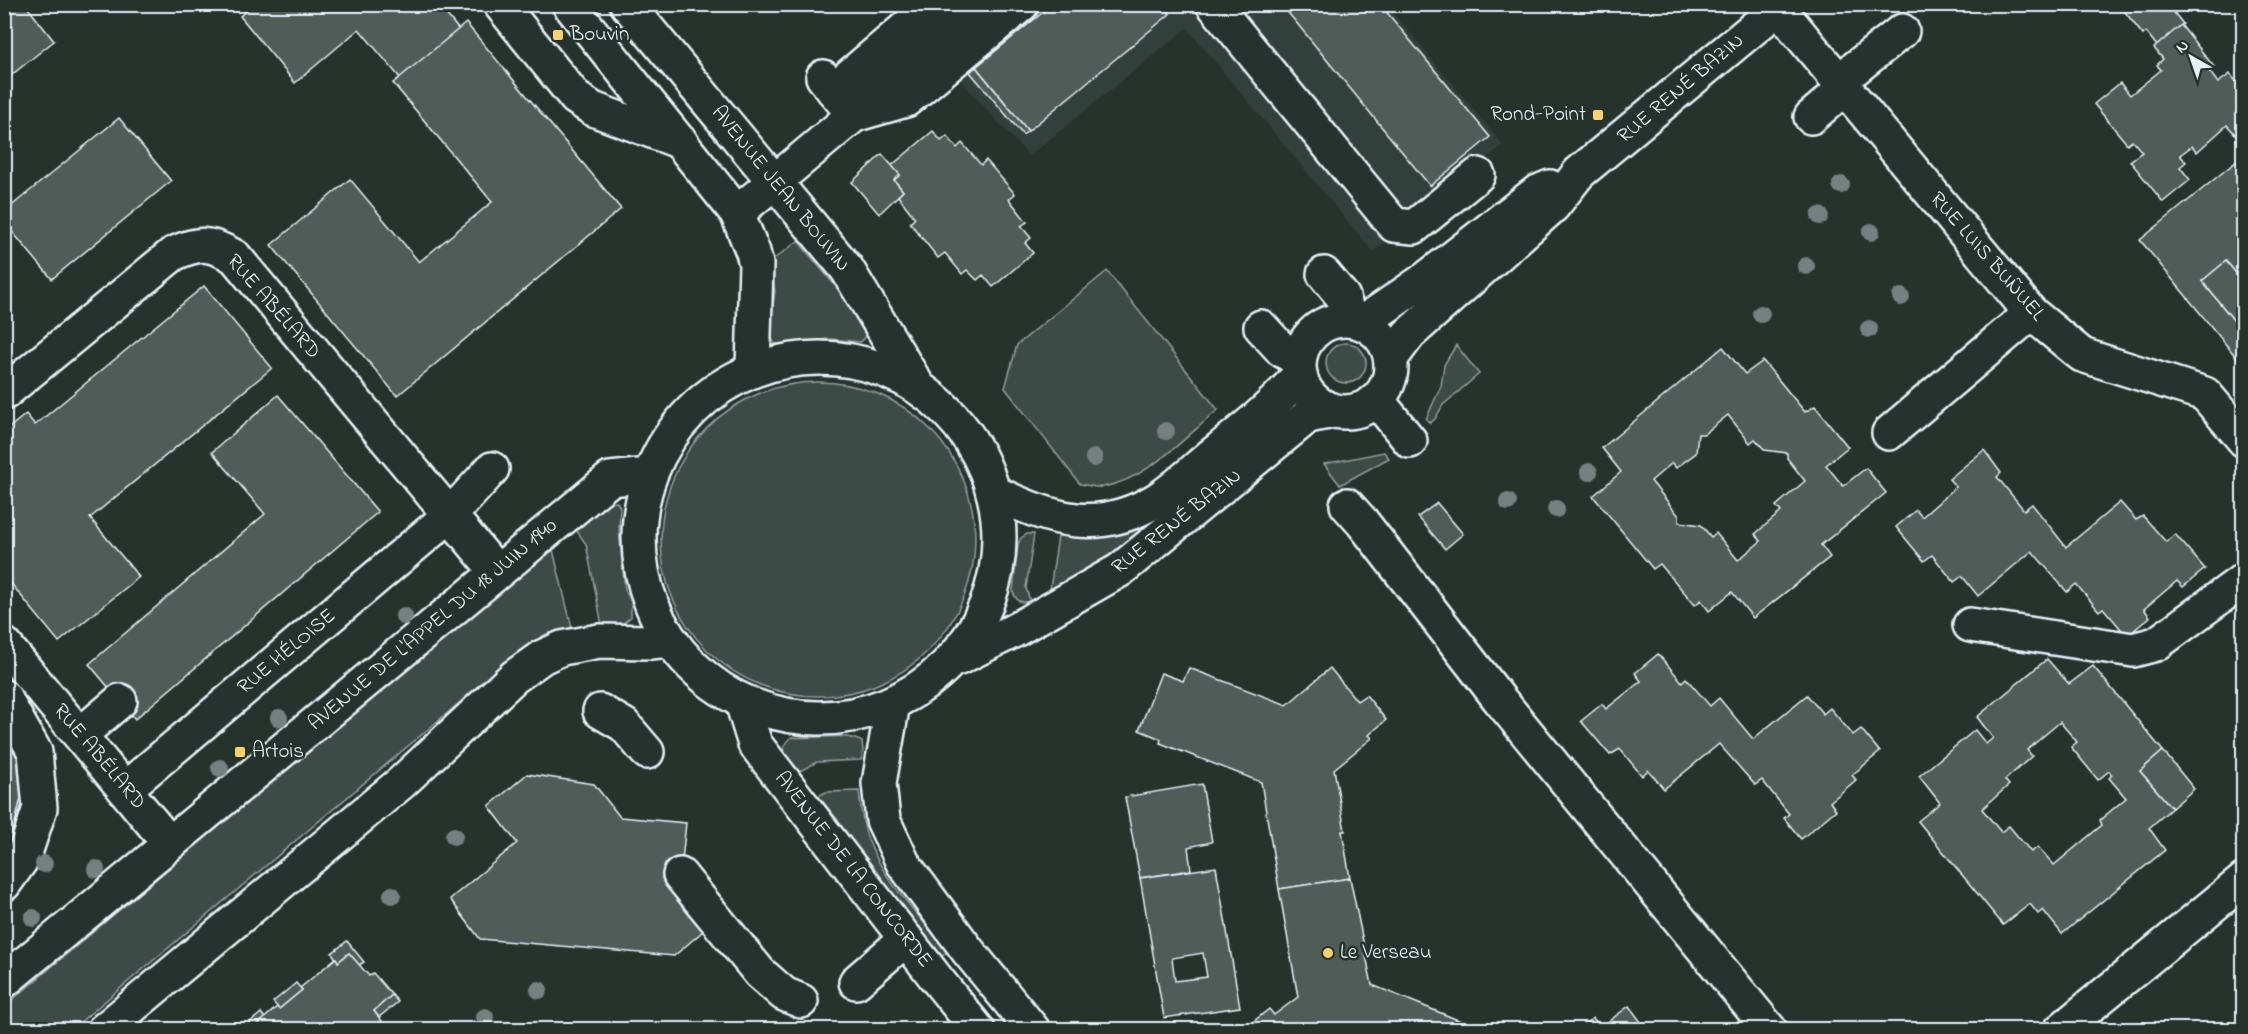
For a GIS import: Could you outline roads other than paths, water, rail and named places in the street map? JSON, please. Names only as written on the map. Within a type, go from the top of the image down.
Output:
[{"type":"street","points":[[500,4],[576,98],[593,109],[682,142]]},
{"type":"street","points":[[569,4],[737,213],[756,264],[753,369]]},
{"type":"street","name":"AVENUE JEAN BOUVIN","points":[[627,4],[847,269],[916,385]]},
{"type":"street","points":[[854,115],[828,83],[934,4]]},
{"type":"street","points":[[737,213],[854,115],[862,102],[979,4]]},
{"type":"street","points":[[854,115],[906,100],[1022,4]]},
{"type":"street","points":[[1213,4],[1394,225],[1414,227],[1478,175]]},
{"type":"street","name":"RUE LUIS BUÑUEL","points":[[1778,6],[2031,313],[2082,355],[2205,394],[2244,440]]},
{"type":"street","name":"RUE RENÉ BAZIN","points":[[1391,358],[1409,334],[1553,206],[1579,173],[1778,6]]},
{"type":"street","points":[[1811,117],[1842,85],[1902,31]]},
{"type":"street","name":"RUE RENÉ BAZIN","points":[[1356,321],[1381,311],[1536,193],[1579,173]]},
{"type":"street","name":"RUE ABÉLARD","points":[[4,393],[173,254],[202,244],[218,247],[235,257],[497,572]]},
{"type":"street","points":[[1324,274],[1343,297],[1356,321]]},
{"type":"street","points":[[1889,433],[2031,313]]},
{"type":"street","points":[[1356,321],[1376,331],[1385,342],[1391,358],[1391,373],[1386,388],[1377,400],[1363,409],[1348,412],[1332,411],[1321,406],[1311,397],[1304,386],[1299,367],[1303,346],[1311,335],[1329,323],[1356,321]]},
{"type":"street","points":[[1261,327],[1299,367]]},
{"type":"street","points":[[808,357],[865,363],[916,385],[955,417],[983,459],[993,492],[1000,539],[994,590],[978,627],[951,662],[893,703],[856,715],[817,719],[779,715],[742,702],[698,673],[670,640],[644,583],[639,529],[649,475],[674,431],[709,394],[753,369],[808,357]]},
{"type":"street","name":"RUE RENÉ BAZIN","points":[[993,492],[1044,514],[1081,521],[1113,518],[1137,510],[1161,497],[1282,396],[1299,367]]},
{"type":"street","points":[[1377,400],[1410,441]]},
{"type":"street","name":"RUE RENÉ BAZIN","points":[[951,662],[1017,629],[1120,570],[1308,416],[1332,411]]},
{"type":"street","name":"RUE HÉLOISE","points":[[125,789],[450,515],[492,469]]},
{"type":"street","name":"AVENUE DE L'APPEL DU 18 JUIN 1940","points":[[4,981],[610,479],[649,475]]},
{"type":"street","points":[[1347,505],[1364,523],[1500,700],[1770,1029]]},
{"type":"street","points":[[1970,625],[2133,650],[2156,644],[2243,581]]},
{"type":"street","points":[[104,1029],[402,782],[514,677],[542,657],[562,648],[599,641],[670,640]]},
{"type":"street","name":"RUE ABÉLARD","points":[[4,644],[81,734],[169,843]]},
{"type":"street","points":[[4,697],[35,752],[40,808],[24,856],[4,884]]},
{"type":"street","points":[[81,734],[120,701]]},
{"type":"street","name":"AVENUE DE LA CONCORDE","points":[[742,702],[755,744],[978,1029]]},
{"type":"street","name":"AVENUE DE LA CONCORDE","points":[[893,703],[879,783],[883,820],[903,863],[968,951],[1033,1029]]},
{"type":"street","points":[[600,711],[624,725],[647,752]]},
{"type":"street","points":[[680,874],[760,973],[784,994],[801,1000]]},
{"type":"street","points":[[2061,1029],[2244,880]]},
{"type":"street","points":[[856,982],[906,939]]},
{"type":"place","name":"Bouvin","points":[[558,35]]},
{"type":"place","name":"Rond-Point","points":[[1598,115]]},
{"type":"place","name":"Artois","points":[[240,752]]},
{"type":"place","name":"Le Verseau","points":[[1328,953]]}]
